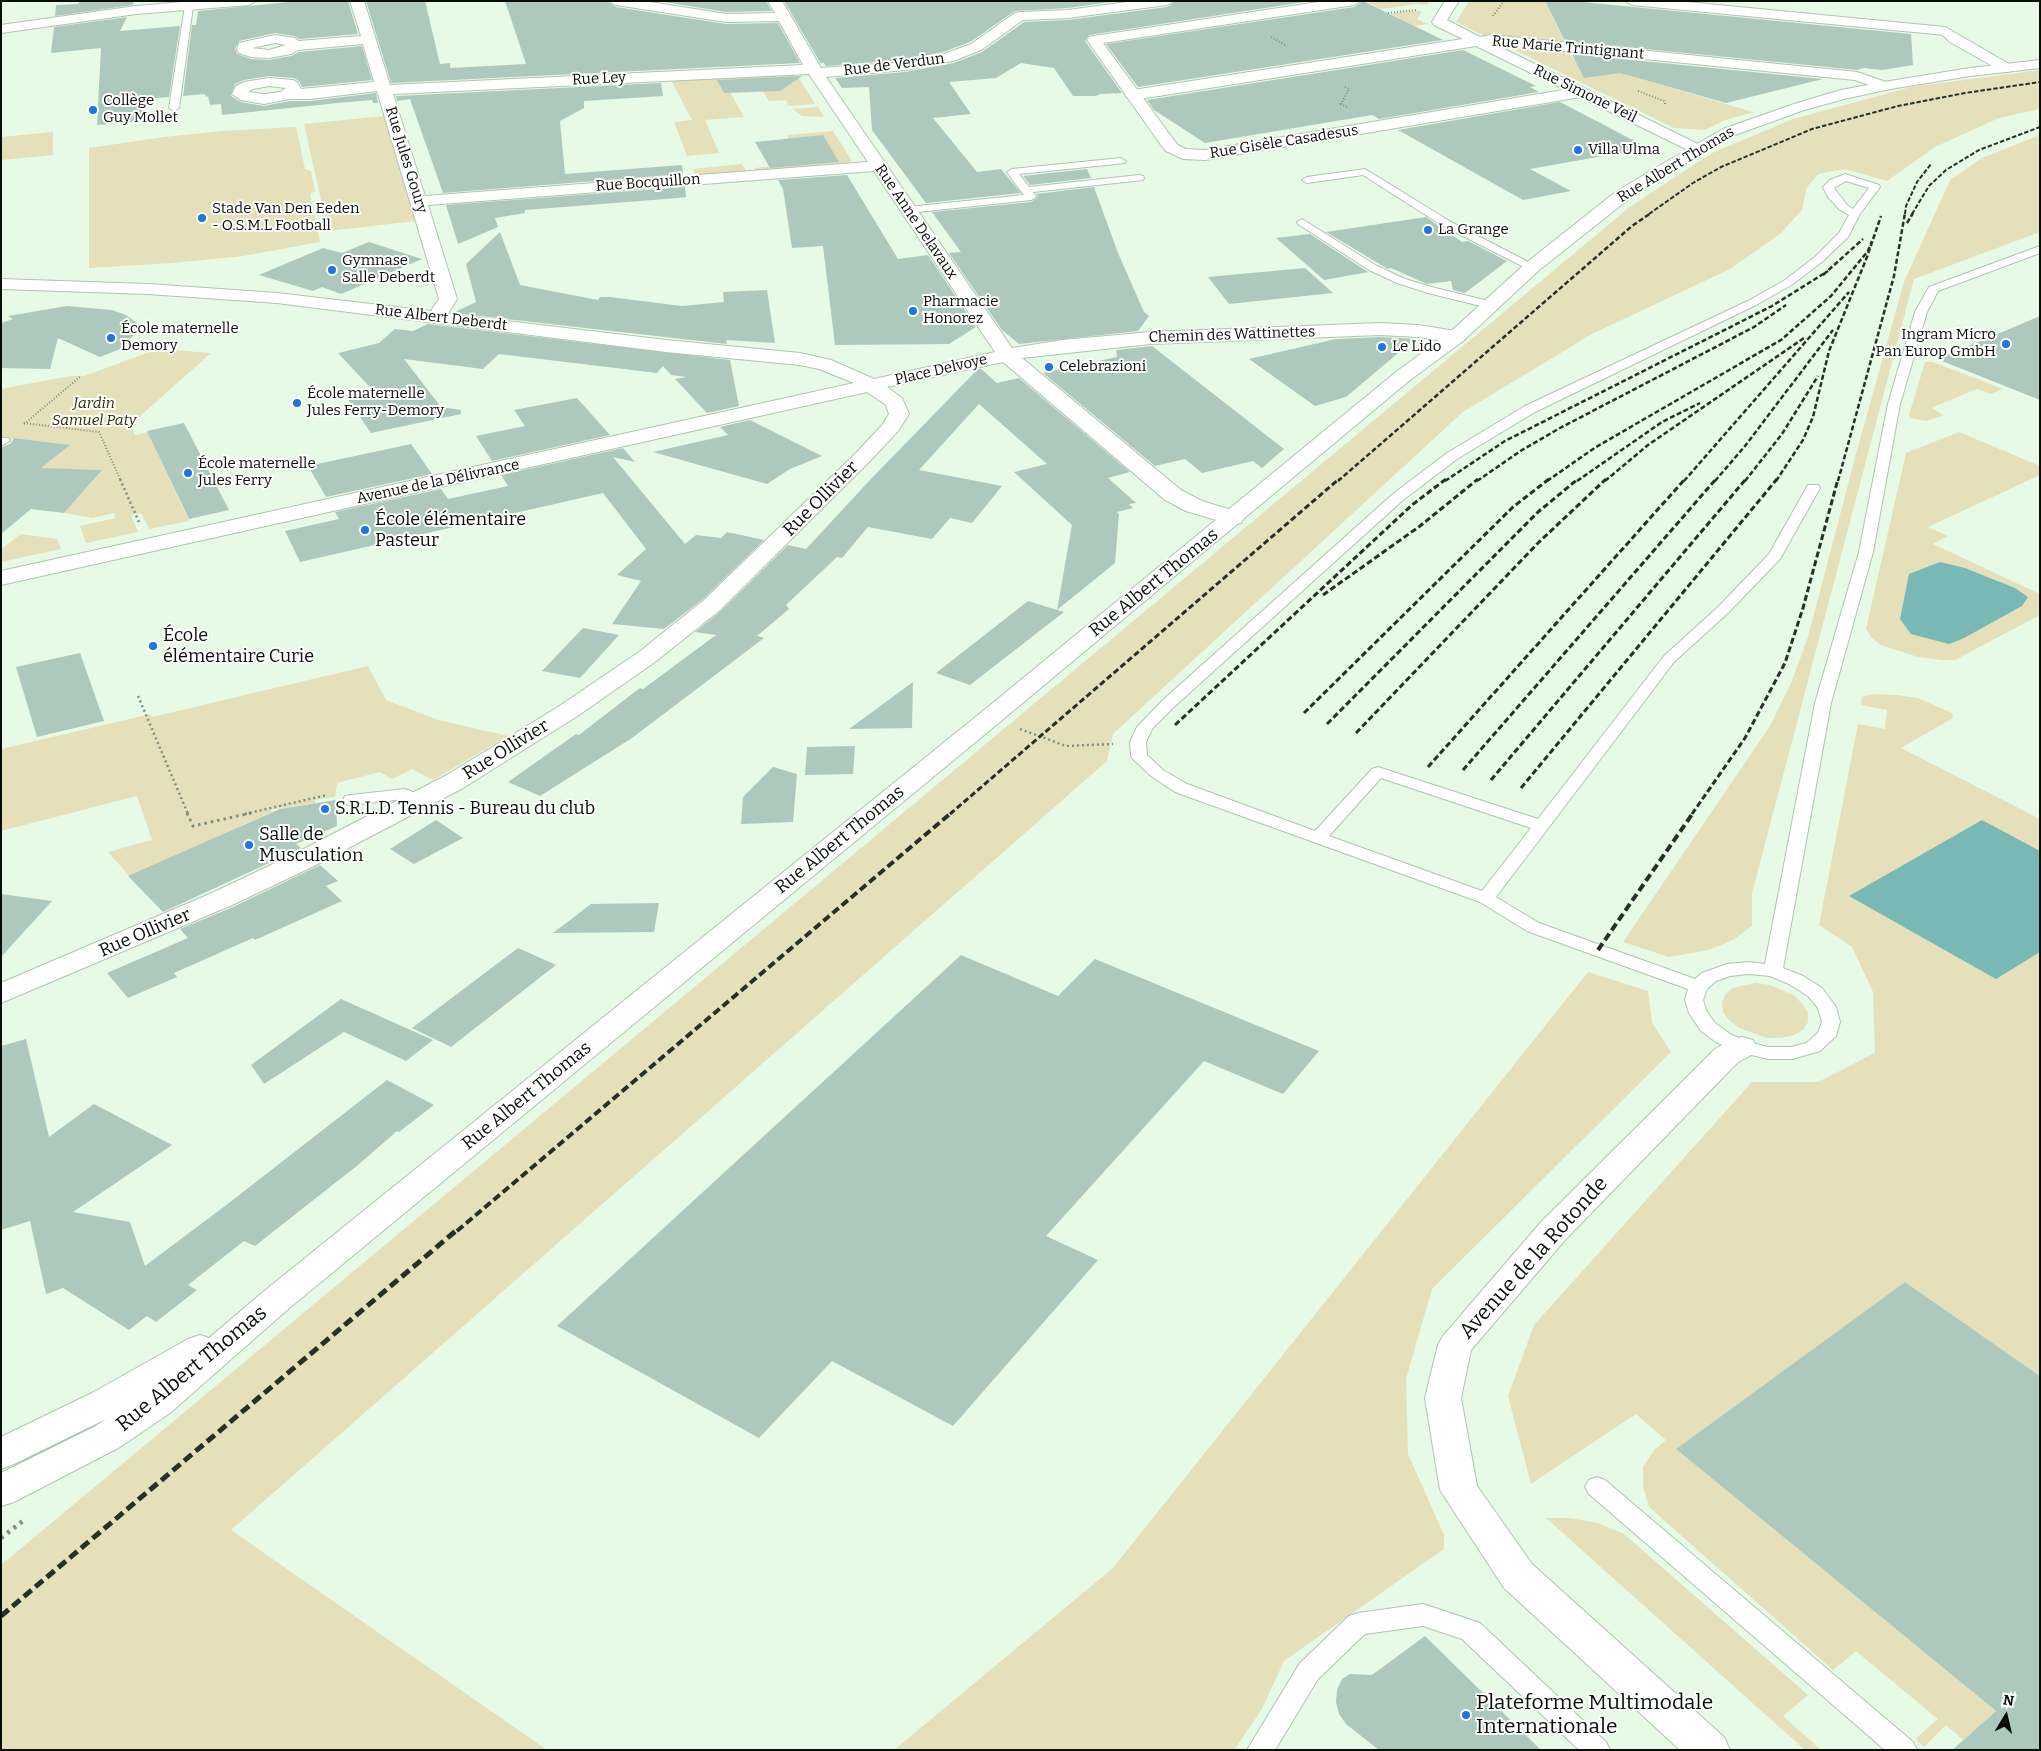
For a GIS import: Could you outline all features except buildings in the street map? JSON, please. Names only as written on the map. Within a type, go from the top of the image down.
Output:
[{"type":"street","points":[[1,29],[78,17],[249,1]]},
{"type":"street","name":"Rue Jules Goury","points":[[357,1],[448,299],[436,317]]},
{"type":"street","points":[[616,1],[726,18],[783,17]]},
{"type":"street","name":"Rue Anne Delavaux","points":[[775,1],[816,71],[878,166],[1007,355],[1173,495],[1194,506],[1233,518]]},
{"type":"street","points":[[1027,1],[1020,16],[1068,14],[1167,1]]},
{"type":"street","name":"Rue Gisèle Casadesus","points":[[1354,1],[1094,40],[1167,142],[1172,148],[1183,154],[1206,155],[1580,92]]},
{"type":"street","name":"Rue Simone Veil","points":[[1452,1],[1439,22],[1698,150]]},
{"type":"street","points":[[1632,1],[1945,31],[1955,39],[2006,68]]},
{"type":"street","name":"Rue de Verdun","points":[[816,71],[917,64],[948,58],[976,47],[1020,16]]},
{"type":"street","points":[[262,25],[263,40]]},
{"type":"street","points":[[294,46],[293,42],[286,40],[263,40],[247,44],[244,50],[256,54],[269,54],[286,51],[294,46],[370,39]]},
{"type":"street","name":"Rue Marie Trintignant","points":[[1133,95],[1491,39],[1857,76],[1884,86]]},
{"type":"street","points":[[269,54],[269,82],[292,85],[294,89],[289,94]]},
{"type":"street","name":"Rue Albert Thomas","points":[[1,1490],[82,1450],[134,1420],[157,1403],[276,1302],[1233,518],[1403,376],[1456,337],[1489,304],[1532,267],[1619,198],[1698,150],[1740,128],[1774,115],[1842,95],[1884,86],[2040,64]]},
{"type":"street","name":"Rue Ley","points":[[269,82],[249,85],[242,89],[240,94],[257,99],[289,94],[384,88],[816,71]]},
{"type":"street","name":"Rue Bocquillon","points":[[419,201],[878,166]]},
{"type":"street","name":"Rue Albert Deberdt","points":[[1,284],[127,288],[293,300],[666,346],[814,361],[849,373],[874,386]]},
{"type":"street","name":"Rue Albert Thomas","points":[[1403,376],[1418,353],[1438,334],[1489,304]]},
{"type":"street","name":"Chemin des Wattinettes","points":[[1007,355],[1063,346],[1150,338],[1394,329],[1456,337]]},
{"type":"street","name":"Place Delvoye","points":[[874,386],[1007,355]]},
{"type":"street","name":"Avenue de la Délivrance","points":[[1,578],[874,386]]},
{"type":"street","name":"Rue Ollivier","points":[[1,994],[252,886],[420,801],[567,712],[646,657],[712,605],[829,491],[897,420],[899,414],[895,402],[874,386]]},
{"type":"street","name":"Avenue de la Rotonde","points":[[1708,1750],[1518,1576],[1459,1490],[1443,1398],[1455,1346],[1553,1230],[1726,1056],[1742,1047]]},
{"type":"street","name":"Rue Albert Thomas","points":[[1,1454],[132,1388],[276,1302]]},
{"type":"lane","points":[[174,108],[189,6]]},
{"type":"lane","points":[[908,210],[1031,197],[1012,172],[1121,161]]},
{"type":"lane","points":[[1306,180],[1365,172],[1447,224],[1532,267]]},
{"type":"lane","points":[[1026,190],[1139,178]]},
{"type":"lane","points":[[1698,986],[1533,927],[1486,898],[1216,802],[1182,788],[1156,773],[1139,756],[1138,742],[1145,727],[1168,703],[1398,497],[1452,456],[1530,409],[1754,302],[1789,282],[1819,259],[1844,235],[1855,214]]},
{"type":"lane","points":[[1302,222],[1373,268],[1401,281],[1432,291],[1489,304]]},
{"type":"lane","points":[[1773,971],[1823,703],[1866,552],[1894,404],[1921,312],[1933,289],[2040,249]]},
{"type":"lane","points":[[1486,898],[1540,825],[1669,659],[1723,610],[1775,556],[1813,488]]},
{"type":"lane","points":[[1318,838],[1378,772],[1540,825]]},
{"type":"lane","points":[[351,800],[405,794],[420,801]]},
{"type":"lane","points":[[1749,968],[1773,971],[1796,980],[1815,992],[1827,1007],[1831,1022],[1826,1036],[1813,1047],[1792,1053],[1768,1053],[1742,1047],[1723,1038],[1708,1027],[1698,1014],[1694,1000],[1698,986],[1709,976],[1727,970],[1749,968]]},
{"type":"lane","points":[[1596,1487],[1904,1750]]},
{"type":"lane","points":[[1260,1750],[1309,1671],[1358,1624],[1423,1615],[1471,1631],[1597,1750]]},
{"type":"path","points":[[1238,18],[1349,89],[1341,104],[1380,126]]},
{"type":"path","points":[[2,441],[81,376]]},
{"type":"path","points":[[24,423],[99,432],[149,545]]},
{"type":"path","points":[[138,696],[192,826],[337,792],[351,800]]},
{"type":"path","points":[[992,716],[1066,746],[1138,742]]},
{"type":"green space","points":[[1379,1],[1429,1],[1427,5],[1416,4],[1381,9],[1368,3]]},
{"type":"green space","points":[[1469,1],[1545,1],[1566,44],[1485,36],[1456,22]]},
{"type":"green space","points":[[1422,11],[1417,19],[1428,24],[1414,26],[1391,14]]},
{"type":"green space","points":[[1494,40],[1567,48],[1573,59],[1753,112],[1723,121],[1705,130],[1674,128]]},
{"type":"green space","points":[[2040,70],[2040,109],[1999,118],[1935,147],[1887,181],[1845,169],[1818,174],[1807,187],[1802,210],[1780,234],[1730,269],[1592,334],[1463,412],[1113,734],[1107,761],[231,1530],[547,1750],[1,1750],[1,1565],[1631,206],[1712,153],[1793,119],[1911,87]]},
{"type":"green space","points":[[795,72],[815,104],[789,106],[786,100],[769,101],[756,80],[725,83],[744,117],[705,120],[719,153],[687,156],[674,122],[692,120],[670,78]]},
{"type":"green space","points":[[818,107],[824,117],[802,116],[793,109]]},
{"type":"green space","points":[[384,116],[416,221],[328,231],[304,124]]},
{"type":"green space","name":"Stade Van Den Eeden - O.S.M.L Football","points":[[296,127],[305,169],[311,171],[315,191],[310,194],[320,242],[243,256],[89,268],[89,148],[223,131]]},
{"type":"green space","points":[[833,131],[852,161],[847,164],[756,171],[755,168],[793,164],[788,153],[788,135]]},
{"type":"green space","points":[[53,132],[53,155],[1,160],[1,137]]},
{"type":"green space","points":[[2040,135],[2040,232],[1914,279],[1752,893],[1752,926],[1733,940],[1709,950],[1669,957],[1623,942],[1770,726],[1791,683],[1808,637],[1904,282],[1950,180],[1982,158]]},
{"type":"green space","points":[[742,164],[747,172],[696,175],[693,169]]},
{"type":"green space","name":"Jardin Samuel Paty","points":[[158,349],[211,353],[130,425],[135,435],[148,432],[189,521],[149,529],[141,513],[131,515],[138,532],[86,543],[80,526],[116,518],[114,513],[93,518],[64,513],[102,470],[67,469],[64,471],[41,468],[69,445],[14,438],[1,448],[1,389],[70,376],[84,376]]},
{"type":"green space","points":[[1925,362],[1933,362],[2003,389],[1991,394],[1977,389],[1931,408],[1944,415],[1927,421],[1911,418],[1909,415]]},
{"type":"green space","points":[[1959,432],[2040,466],[2040,475],[1928,527],[1948,536],[1933,544],[2040,594],[2040,615],[1955,660],[1941,660],[1918,657],[1881,645],[1872,638],[1866,629],[1906,453]]},
{"type":"green space","points":[[21,534],[57,539],[61,549],[1,562],[1,549]]},
{"type":"green space","points":[[368,666],[386,700],[438,720],[508,736],[433,780],[412,769],[392,779],[380,772],[337,783],[335,797],[315,800],[315,803],[271,810],[273,812],[240,826],[241,828],[140,888],[108,852],[152,840],[137,796],[1,831],[1,749],[151,714],[152,717]]},
{"type":"green space","points":[[1875,694],[1918,698],[1952,713],[1953,718],[1901,748],[2040,819],[2040,1376],[1905,1282],[1676,1449],[1996,1711],[1963,1740],[1946,1725],[1924,1747],[1915,1739],[1938,1719],[1856,1651],[1833,1670],[1649,1507],[1643,1487],[1643,1467],[1654,1450],[1666,1440],[1636,1414],[1531,1484],[1508,1396],[1534,1325],[1752,1082],[1818,1082],[1875,1053],[1873,992],[1852,947],[1819,925],[1858,724],[1885,729],[1887,710],[1861,705],[1862,697]]},
{"type":"green space","points":[[1588,972],[1648,991],[1652,1023],[1671,1052],[1432,1289],[1406,1379],[1408,1454],[1444,1535],[1444,1549],[1284,1661],[1262,1709],[1234,1750],[894,1750],[1113,1568]]},
{"type":"green space","points":[[1756,983],[1770,985],[1795,996],[1808,1013],[1808,1022],[1803,1030],[1794,1035],[1781,1038],[1767,1038],[1739,1028],[1729,1020],[1723,1012],[1722,1003],[1725,995],[1732,988]]},
{"type":"green space","points":[[1546,1518],[1570,1518],[1598,1523],[1624,1534],[1808,1695],[1783,1716],[1821,1750],[1805,1750]]},
{"type":"water","points":[[1940,562],[1965,568],[2015,588],[2028,597],[2022,606],[1964,638],[1949,644],[1911,634],[1900,619],[1909,574]]},
{"type":"water","points":[[1982,820],[2040,851],[2040,952],[1996,979],[1849,896]]},
{"type":"railway","points":[[1649,214],[1693,183],[1721,167],[1812,129],[1898,106],[1965,93],[2040,82]]},
{"type":"railway","points":[[1912,214],[1929,186],[1946,170],[1979,150],[2040,127]]},
{"type":"railway","points":[[1905,214],[1906,206],[1917,182],[1931,164]]},
{"type":"railway","points":[[1338,481],[1632,226],[1651,213]]},
{"type":"railway","points":[[1838,481],[1894,276],[1905,213]]},
{"type":"railway","points":[[1907,223],[1913,213]]},
{"type":"railway","points":[[1776,481],[1803,440],[1813,417],[1829,351],[1867,257],[1881,216]]},
{"type":"railway","points":[[1826,272],[1863,239]]},
{"type":"railway","points":[[1547,481],[1596,447],[1781,340],[1831,296],[1868,251],[1872,241]]},
{"type":"railway","points":[[1445,481],[1505,441],[1772,306],[1826,272]]},
{"type":"railway","points":[[1823,275],[1826,272]]},
{"type":"railway","points":[[1684,481],[1849,292]]},
{"type":"railway","points":[[1477,481],[1522,450],[1560,428],[1754,327],[1786,305]]},
{"type":"railway","points":[[1715,481],[1745,446],[1833,330]]},
{"type":"railway","points":[[1605,481],[1648,445],[1804,338]]},
{"type":"railway","points":[[1745,481],[1782,434],[1818,376]]},
{"type":"railway","points":[[1577,481],[1662,422],[1700,403]]},
{"type":"railway","points":[[950,814],[1339,479]]},
{"type":"railway","points":[[1175,725],[1412,505],[1446,479]]},
{"type":"railway","points":[[1323,595],[1420,526],[1478,479]]},
{"type":"railway","points":[[1304,713],[1513,507],[1549,479]]},
{"type":"railway","points":[[1327,724],[1538,512],[1578,479]]},
{"type":"railway","points":[[1356,733],[1538,543],[1606,479]]},
{"type":"railway","points":[[1428,767],[1685,479]]},
{"type":"railway","points":[[1463,770],[1716,479]]},
{"type":"railway","points":[[1491,780],[1746,479]]},
{"type":"railway","points":[[1521,788],[1777,479]]},
{"type":"railway","points":[[1692,814],[1745,738],[1785,663],[1803,608],[1838,479]]},
{"type":"railway","points":[[457,1231],[951,813]]},
{"type":"railway","points":[[1598,950],[1693,813]]},
{"type":"railway","points":[[1,1616],[458,1229]]},
{"type":"place","name":"Collège Guy Mollet","points":[[93,110]]},
{"type":"place","name":"Villa Ulma","points":[[1578,150]]},
{"type":"place","name":"Stade Van Den Eeden - O.S.M.L Football","points":[[202,218]]},
{"type":"place","name":"La Grange","points":[[1428,230]]},
{"type":"place","name":"Gymnase Salle Deberdt","points":[[332,270]]},
{"type":"place","name":"Pharmacie Honorez","points":[[913,311]]},
{"type":"place","name":"École maternelle Demory","points":[[111,338]]},
{"type":"place","name":"Ingram Micro Pan Europ GmbH","points":[[2006,344]]},
{"type":"place","name":"Le Lido","points":[[1382,347]]},
{"type":"place","name":"Celebrazioni","points":[[1049,367]]},
{"type":"place","name":"École maternelle Jules Ferry-Demory","points":[[297,403]]},
{"type":"place","name":"École maternelle Jules Ferry","points":[[188,473]]},
{"type":"place","name":"École élémentaire Pasteur","points":[[365,530]]},
{"type":"place","name":"École élémentaire Curie","points":[[153,646]]},
{"type":"place","name":"S.R.L.D. Tennis - Bureau du club","points":[[325,809]]},
{"type":"place","name":"Salle de Musculation","points":[[249,845]]},
{"type":"place","name":"Plateforme Multimodale Internationale","points":[[1466,1715]]}]
